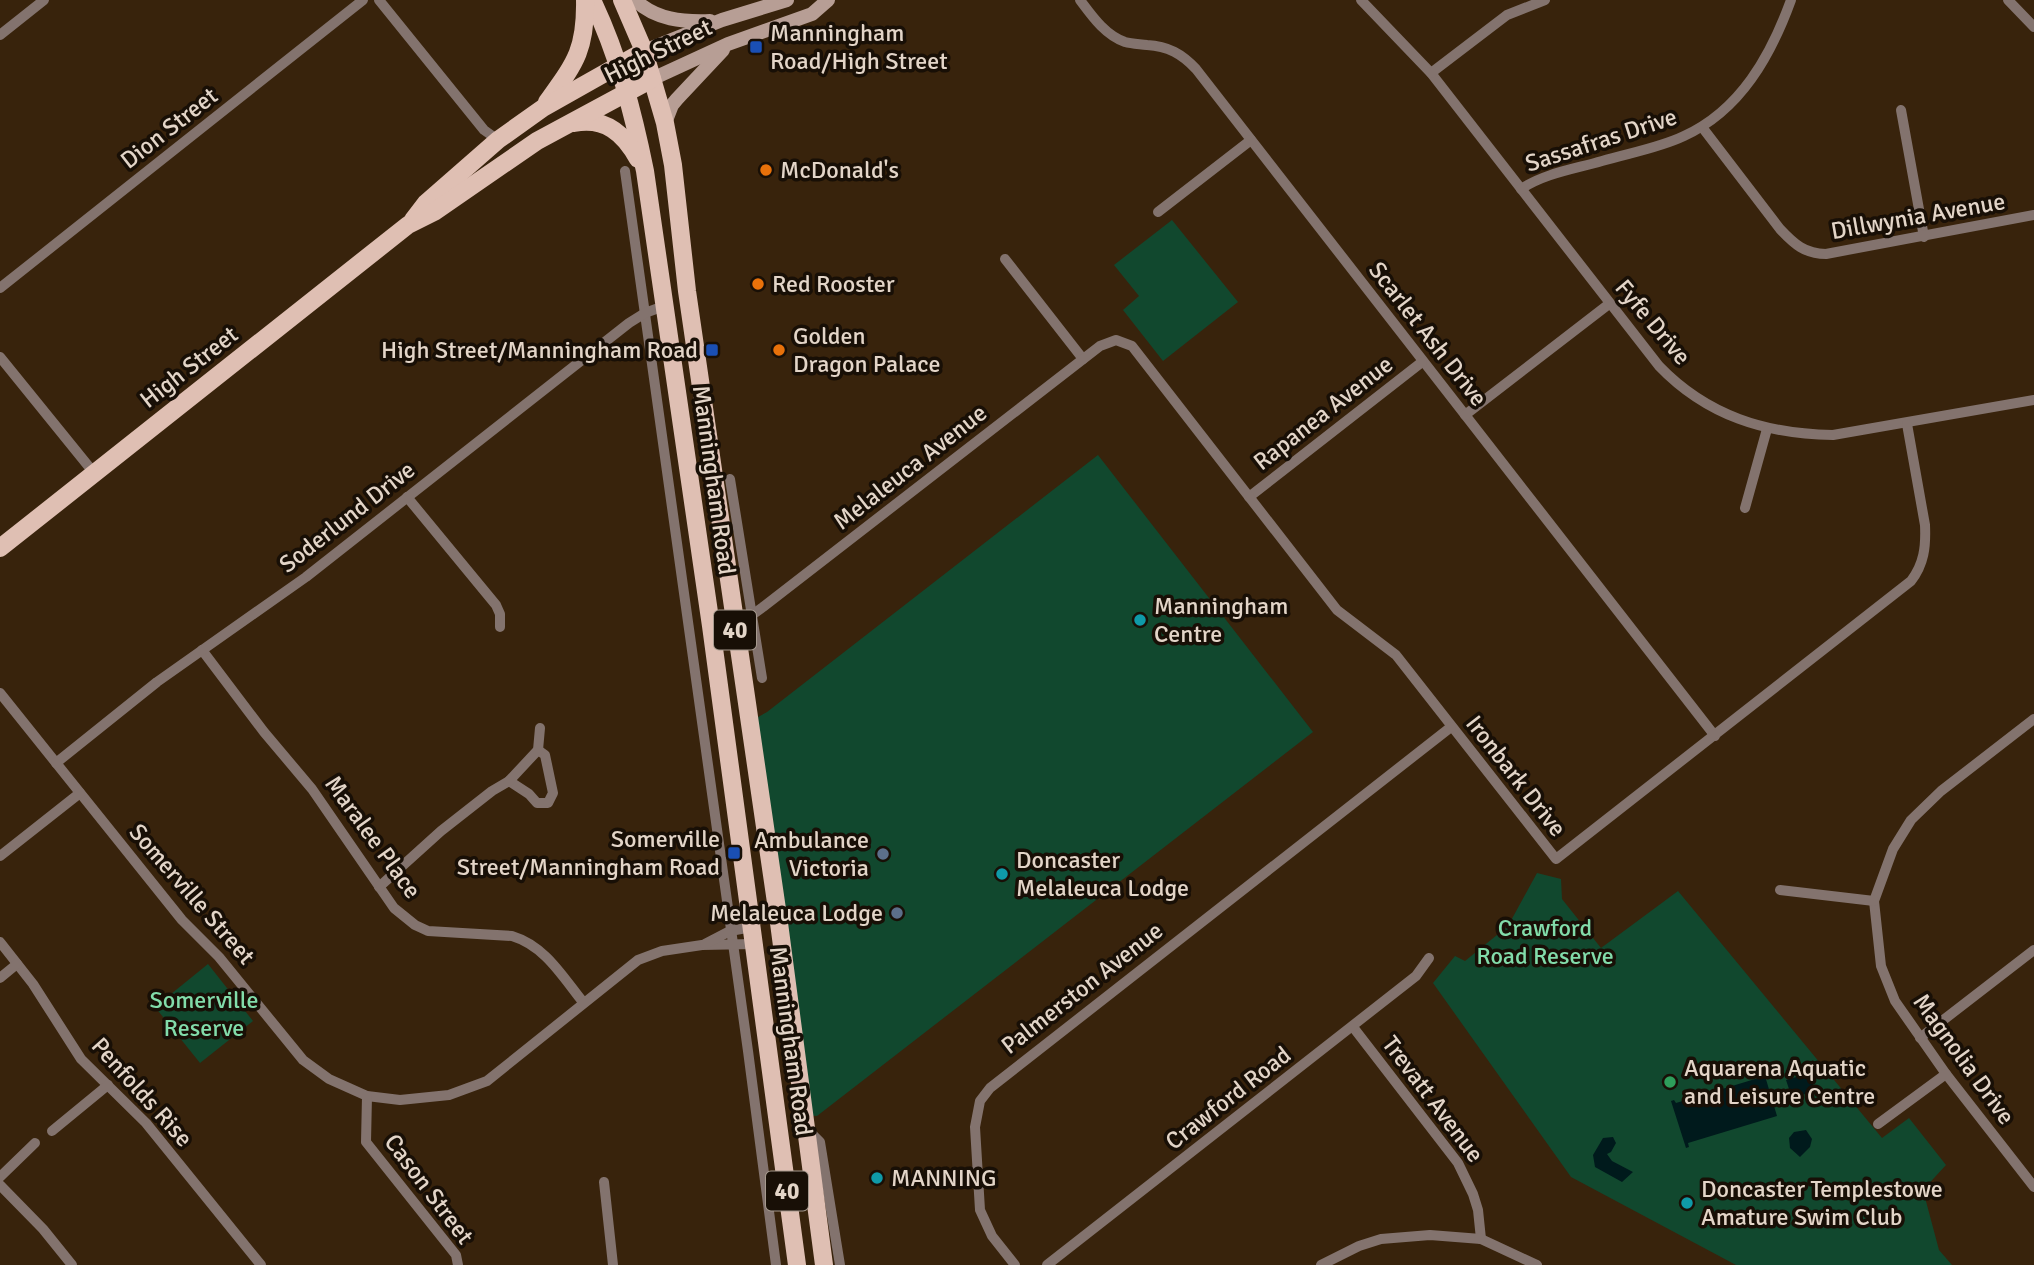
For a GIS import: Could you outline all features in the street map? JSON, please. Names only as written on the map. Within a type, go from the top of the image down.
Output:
[{"type":"main road","points":[[543,108],[578,57],[585,33],[585,0]]},
{"type":"main road","name":"Manningham Road","points":[[592,0],[611,43],[628,94],[645,171],[711,626],[797,1265]]},
{"type":"main road","name":"Manningham Road","points":[[622,0],[644,51],[665,123],[673,165],[687,291],[780,932],[824,1265]]},
{"type":"main road","points":[[635,0],[645,9],[672,20],[722,20]]},
{"type":"main road","name":"High Street","points":[[408,225],[426,202],[498,140],[543,108],[644,51],[722,20],[787,0]]},
{"type":"main road","name":"High Street","points":[[0,548],[408,225],[435,212],[537,141],[565,125],[652,79],[728,44],[812,15],[828,0]]},
{"type":"main road","points":[[665,123],[677,99],[728,44]]},
{"type":"main road","points":[[565,125],[594,121],[612,128],[630,145],[645,171]]},
{"type":"main road","points":[[752,935],[780,932]]},
{"type":"street","points":[[0,35],[44,0]]},
{"type":"street","name":"Dion Street","points":[[0,288],[363,0]]},
{"type":"street","points":[[379,0],[484,131],[498,140]]},
{"type":"street","name":"Scarlet Ash Drive","points":[[1080,0],[1104,29],[1114,36],[1125,42],[1168,48],[1187,60],[1715,736]]},
{"type":"street","name":"Fyfe Drive","points":[[1361,0],[1431,73],[1659,366],[1681,387],[1723,412],[1767,429],[1801,435],[1833,435],[2034,400]]},
{"type":"street","points":[[1431,73],[1507,15],[1545,0]]},
{"type":"street","name":"Sassafras Drive","points":[[1521,189],[1541,178],[1664,144],[1702,127],[1754,78],[1776,41],[1791,0]]},
{"type":"street","points":[[2008,0],[2034,27]]},
{"type":"street","points":[[1901,110],[1924,237]]},
{"type":"street","name":"Dillwynia Avenue","points":[[1702,127],[1780,229],[1805,251],[1826,254],[2034,215]]},
{"type":"street","points":[[1158,212],[1251,140]]},
{"type":"street","name":"Manningham Road","points":[[625,171],[776,1265]]},
{"type":"street","points":[[1005,259],[1083,359]]},
{"type":"street","points":[[1465,415],[1609,304]]},
{"type":"street","name":"Soderlund Drive","points":[[56,763],[157,682],[306,577],[606,340],[645,313],[664,306]]},
{"type":"street","name":"Melaleuca Avenue","points":[[711,626],[752,615],[1100,346],[1116,340],[1132,346]]},
{"type":"street","name":"Ironbark Drive","points":[[1132,346],[1337,610],[1396,655],[1556,859],[1904,588],[1917,573],[1925,552],[1925,526],[1907,424]]},
{"type":"street","points":[[0,357],[94,473]]},
{"type":"street","name":"Rapanea Avenue","points":[[1249,497],[1422,362]]},
{"type":"street","points":[[1745,508],[1767,429]]},
{"type":"street","name":"Manningham Road","points":[[730,479],[762,678]]},
{"type":"street","points":[[407,497],[496,605],[500,614],[500,627]]},
{"type":"street","name":"Maralee Place","points":[[202,650],[264,732],[312,789],[394,908],[415,925],[428,931],[512,936],[535,945],[583,1002]]},
{"type":"street","name":"Somerville Street","points":[[0,693],[181,920],[219,957],[303,1060],[329,1079],[367,1096],[400,1100],[449,1095],[487,1081],[638,960],[662,951],[702,945],[732,946],[752,935]]},
{"type":"street","name":"Magnolia Drive","points":[[2034,719],[1941,791],[1911,820],[1893,849],[1874,901],[1881,966],[1895,1001],[1946,1074],[2034,1187]]},
{"type":"street","name":"Palmerston Avenue","points":[[1015,1265],[992,1236],[981,1210],[975,1127],[980,1101],[989,1088],[1451,727]]},
{"type":"street","points":[[379,887],[441,831],[509,781],[538,750],[540,728]]},
{"type":"street","points":[[509,781],[529,794],[537,803],[548,803],[553,793],[545,755],[538,750]]},
{"type":"street","points":[[0,856],[80,793]]},
{"type":"street","points":[[1780,890],[1874,901]]},
{"type":"street","name":"Somerville Street","points":[[702,945],[730,931],[752,935]]},
{"type":"street","name":"Penfolds Rise","points":[[0,942],[33,984],[81,1059],[146,1123],[261,1265]]},
{"type":"street","points":[[1920,1038],[2034,950]]},
{"type":"street","name":"Crawford Road","points":[[1046,1265],[1353,1027],[1416,976],[1429,957]]},
{"type":"street","points":[[0,978],[17,964]]},
{"type":"street","name":"Trevatt Avenue","points":[[1353,1027],[1458,1163],[1473,1194],[1482,1239]]},
{"type":"street","points":[[1878,1124],[1946,1074]]},
{"type":"street","points":[[52,1131],[108,1085]]},
{"type":"street","name":"Cason Street","points":[[367,1096],[366,1142],[456,1255],[458,1265]]},
{"type":"street","name":"Manningham Road","points":[[806,1128],[820,1142],[840,1265]]},
{"type":"street","points":[[0,1177],[35,1143]]},
{"type":"street","points":[[604,1182],[613,1265]]},
{"type":"street","points":[[0,1185],[43,1229],[72,1265]]},
{"type":"street","points":[[1321,1265],[1381,1239],[1430,1236],[1482,1239],[1537,1265]]},
{"type":"green space","points":[[1172,220],[1238,302],[1163,361],[1123,310],[1139,296],[1114,265]]},
{"type":"green space","name":"Manningham Centre","points":[[1098,455],[1313,732],[817,1116],[804,1115],[749,722],[767,712]]},
{"type":"green space","name":"Aquarena Aquatic and Leisure Centre","points":[[1537,873],[1561,879],[1562,899],[1601,948],[1678,891],[1882,1138],[1909,1118],[1946,1165],[1923,1190],[1939,1250],[1952,1265],[1736,1265],[1571,1177],[1433,983],[1455,956],[1465,961],[1508,926]]},
{"type":"green space","name":"Somerville Reserve","points":[[208,964],[253,1021],[200,1063],[155,1007]]},
{"type":"water","points":[[1810,1073],[1815,1091],[1792,1098],[1786,1080]]},
{"type":"water","points":[[1765,1076],[1777,1116],[1688,1143],[1689,1147],[1686,1148],[1671,1101],[1676,1103]]},
{"type":"water","points":[[1806,1130],[1812,1139],[1810,1147],[1800,1157],[1790,1148],[1789,1138],[1794,1132]]},
{"type":"water","points":[[1613,1137],[1616,1143],[1607,1154],[1612,1161],[1633,1172],[1622,1182],[1595,1167],[1593,1155],[1603,1138]]},
{"type":"place","name":"Manningham Road/High Street","points":[[756,47]]},
{"type":"place","name":"McDonald's","points":[[766,170]]},
{"type":"place","name":"Red Rooster","points":[[758,284]]},
{"type":"place","name":"High Street/Manningham Road","points":[[712,350]]},
{"type":"place","name":"Golden Dragon Palace","points":[[779,350]]},
{"type":"place","name":"Manningham Centre","points":[[1140,620]]},
{"type":"place","name":"Somerville Street/Manningham Road","points":[[734,853]]},
{"type":"place","name":"Ambulance Victoria","points":[[883,854]]},
{"type":"place","name":"Doncaster Melaleuca Lodge","points":[[1002,874]]},
{"type":"place","name":"Melaleuca Lodge","points":[[897,913]]},
{"type":"place","name":"Aquarena Aquatic and Leisure Centre","points":[[1670,1082]]},
{"type":"place","name":"MANNING","points":[[877,1178]]},
{"type":"place","name":"Doncaster Templestowe Amature Swim Club","points":[[1687,1203]]},
{"type":"park label","name":"Crawford Road Reserve","points":[[1545,942]]}]
